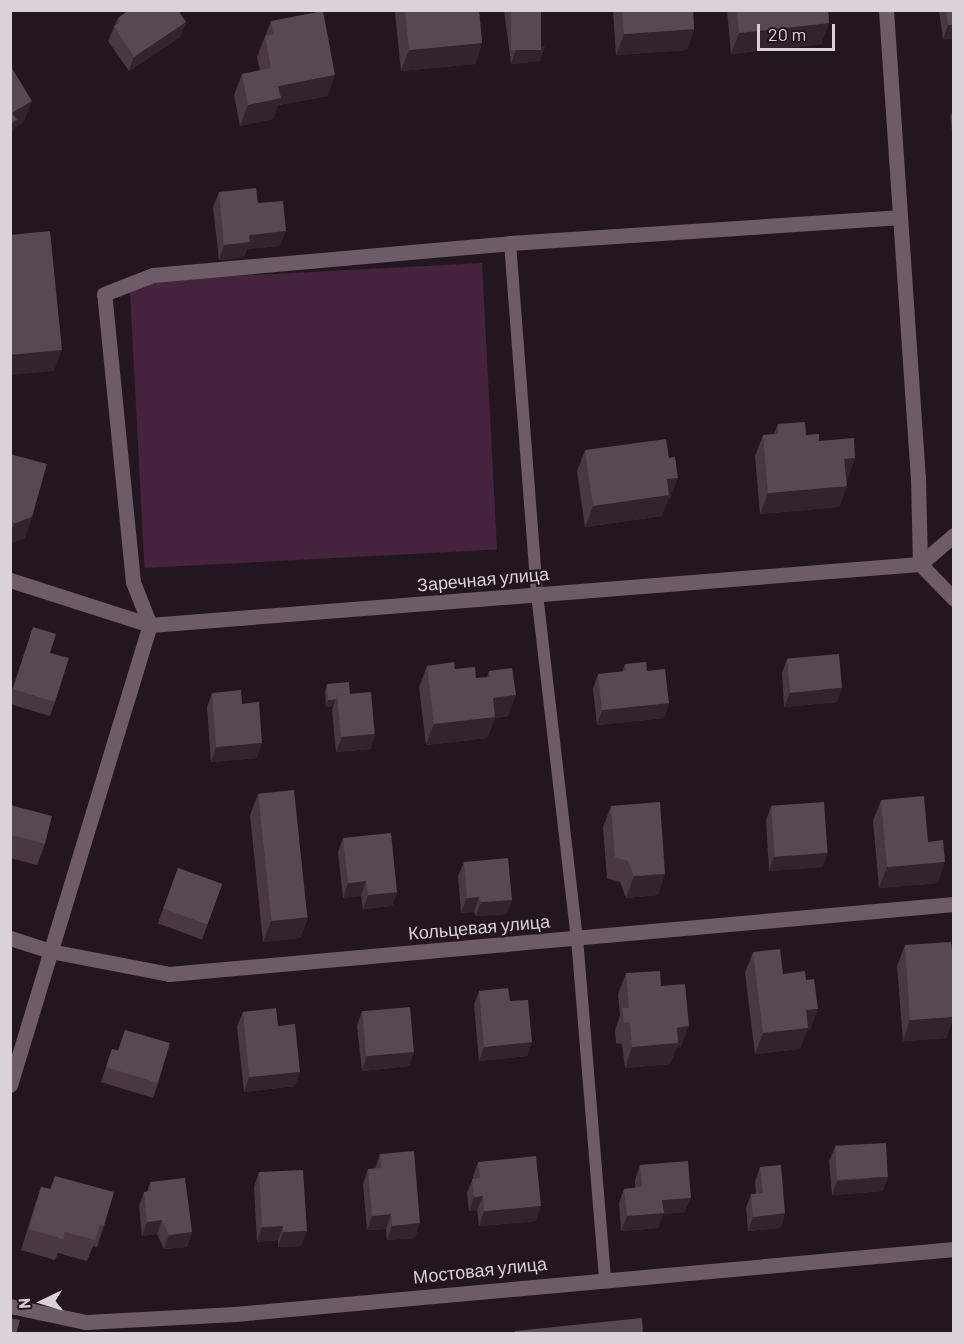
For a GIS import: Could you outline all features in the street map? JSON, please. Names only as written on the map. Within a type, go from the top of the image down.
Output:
[{"type":"street","points":[[886,10],[898,217],[918,477],[920,564],[954,599]]},
{"type":"street","points":[[10,1085],[150,625],[133,582],[104,294],[153,275],[510,243],[898,217]]},
{"type":"street","points":[[920,564],[954,535]]},
{"type":"street","name":"Заречная улица","points":[[10,580],[150,625],[920,564]]},
{"type":"street","name":"Кольцевая улица","points":[[10,938],[50,951],[169,974],[954,904]]},
{"type":"street","name":"Мостовая улица","points":[[10,1306],[86,1322],[235,1314],[605,1278],[954,1249]]},
{"type":"lane","points":[[510,243],[537,594],[577,938],[605,1278]]},
{"type":"shaded area","points":[[482,263],[497,550],[145,568],[129,281]]},
{"type":"building","points":[[129,10],[178,10],[186,22],[134,57],[114,26],[120,22],[118,18]]},
{"type":"building","points":[[405,10],[479,10],[482,43],[409,50]]},
{"type":"building","points":[[511,10],[541,10],[541,50],[511,50]]},
{"type":"building","points":[[622,10],[693,10],[694,29],[624,34]]},
{"type":"building","points":[[737,10],[828,10],[829,23],[739,33]]},
{"type":"building","points":[[946,10],[954,10],[954,25],[948,25]]},
{"type":"building","points":[[323,11],[335,75],[278,86],[281,98],[248,105],[242,74],[271,68],[265,36],[273,34],[271,21]]},
{"type":"building","points":[[10,65],[32,101],[12,113],[17,120],[10,124]]},
{"type":"building","points":[[256,188],[258,203],[283,201],[286,231],[249,235],[250,242],[224,245],[219,192]]},
{"type":"building","points":[[50,231],[62,350],[10,355],[10,235]]},
{"type":"building","points":[[805,422],[806,435],[819,434],[819,441],[854,438],[855,458],[844,459],[847,486],[768,493],[763,435],[778,434],[778,424]]},
{"type":"building","points":[[666,439],[669,458],[675,457],[678,478],[667,479],[669,495],[593,506],[585,450]]},
{"type":"building","points":[[10,454],[47,464],[32,517],[15,523],[10,521]]},
{"type":"building","points":[[33,627],[56,634],[50,653],[69,658],[55,702],[13,689]]},
{"type":"building","points":[[839,654],[842,688],[790,692],[787,659]]},
{"type":"building","points":[[454,662],[455,669],[475,667],[476,678],[490,677],[489,671],[512,668],[516,695],[493,698],[495,717],[434,724],[427,666]]},
{"type":"building","points":[[646,662],[647,671],[665,669],[669,703],[602,710],[598,674],[626,671],[625,664]]},
{"type":"building","points":[[349,682],[350,694],[337,695],[336,699],[328,700],[327,684]]},
{"type":"building","points":[[241,690],[242,704],[259,702],[262,743],[216,747],[212,693]]},
{"type":"building","points":[[371,692],[375,734],[341,737],[337,695]]},
{"type":"building","points":[[294,790],[307,917],[272,921],[258,794]]},
{"type":"building","points":[[924,796],[928,842],[943,840],[945,862],[887,867],[881,800]]},
{"type":"building","points":[[660,802],[665,874],[634,876],[628,861],[615,857],[611,806]]},
{"type":"building","points":[[824,802],[828,853],[775,857],[771,806]]},
{"type":"building","points":[[10,805],[52,816],[45,844],[10,836]]},
{"type":"building","points":[[391,833],[397,892],[368,895],[366,881],[348,883],[343,838]]},
{"type":"building","points":[[508,858],[512,900],[481,902],[479,897],[467,898],[464,862]]},
{"type":"building","points":[[178,868],[222,884],[207,924],[163,908]]},
{"type":"building","points":[[951,942],[954,966],[954,1017],[910,1020],[905,945]]},
{"type":"building","points":[[780,949],[783,974],[805,971],[806,980],[814,979],[818,1009],[806,1010],[808,1028],[763,1033],[753,952]]},
{"type":"building","points":[[660,971],[661,986],[685,984],[689,1026],[677,1028],[678,1043],[632,1047],[630,1023],[624,1022],[622,1008],[629,1008],[626,973]]},
{"type":"building","points":[[508,988],[510,1001],[528,1000],[532,1042],[484,1047],[479,991]]},
{"type":"building","points":[[410,1007],[414,1052],[366,1056],[362,1011]]},
{"type":"building","points":[[276,1008],[278,1026],[295,1024],[300,1072],[249,1077],[243,1012]]},
{"type":"building","points":[[125,1030],[170,1043],[158,1083],[106,1067],[112,1049],[118,1051]]},
{"type":"building","points":[[886,1143],[888,1177],[837,1180],[835,1146]]},
{"type":"building","points":[[414,1151],[420,1223],[392,1226],[391,1214],[372,1216],[368,1169],[381,1168],[380,1154]]},
{"type":"building","points":[[536,1156],[541,1206],[484,1211],[483,1196],[474,1197],[472,1179],[480,1178],[478,1162]]},
{"type":"building","points":[[688,1161],[691,1198],[662,1200],[664,1213],[627,1216],[624,1189],[642,1187],[640,1165]]},
{"type":"building","points":[[781,1165],[785,1213],[753,1217],[751,1194],[763,1193],[760,1167]]},
{"type":"building","points":[[303,1170],[307,1231],[283,1232],[283,1226],[262,1227],[259,1172]]},
{"type":"building","points":[[55,1176],[114,1192],[104,1226],[100,1224],[95,1240],[65,1232],[63,1239],[29,1229],[41,1187],[51,1189]]},
{"type":"building","points":[[185,1178],[192,1232],[169,1235],[162,1220],[147,1222],[144,1192],[151,1191],[150,1182]]},
{"type":"building","points":[[10,1318],[20,1320],[16,1334],[10,1334]]},
{"type":"building","points":[[642,1318],[643,1334],[515,1334],[515,1331]]}]
